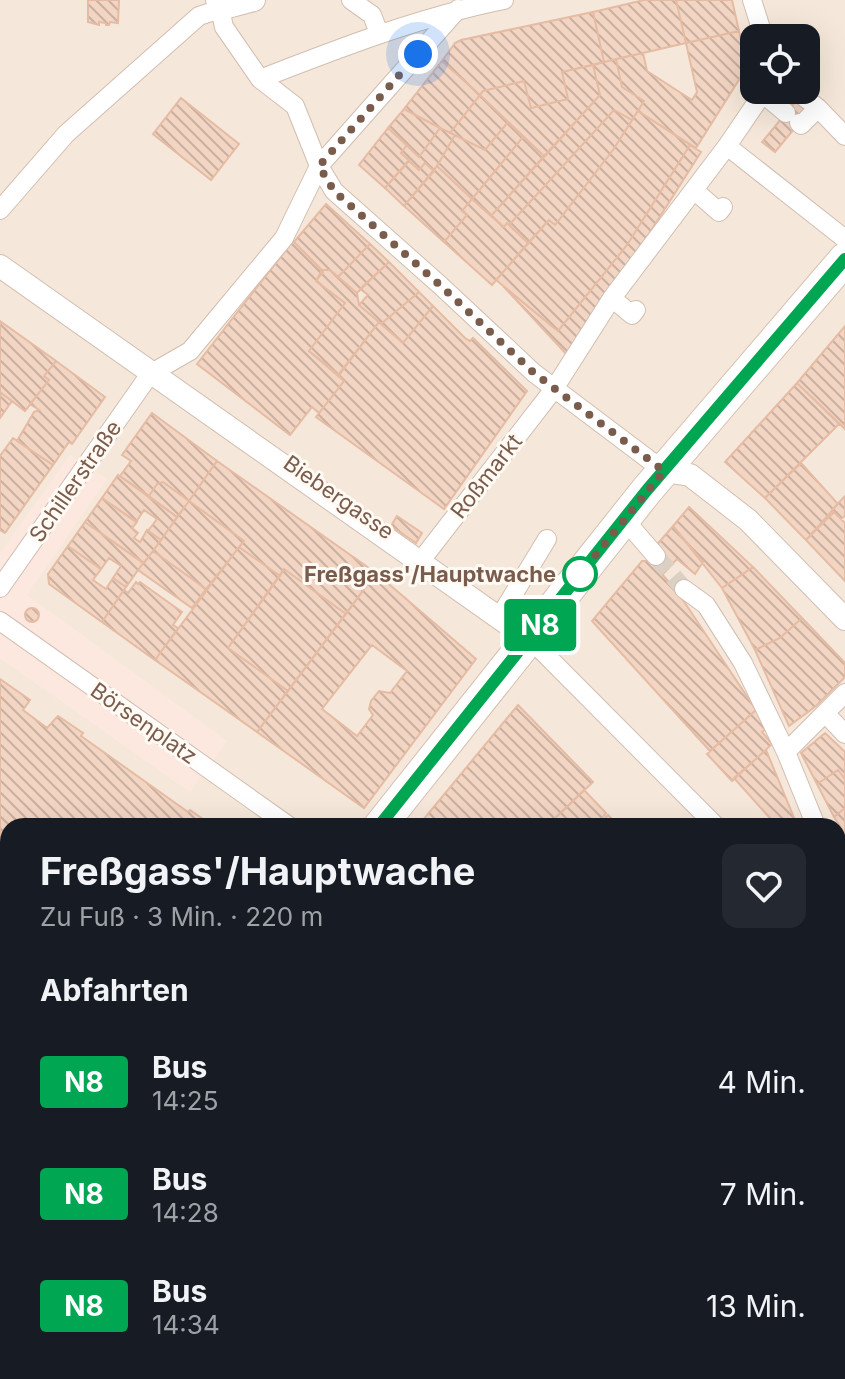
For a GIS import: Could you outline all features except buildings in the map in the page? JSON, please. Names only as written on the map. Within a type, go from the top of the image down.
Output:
[{"type":"main road","points":[[386,818],[529,639],[630,536],[664,471],[845,259]]},
{"type":"street","points":[[0,210],[66,134],[199,16],[218,5],[254,0]]},
{"type":"street","points":[[351,0],[372,15],[379,33]]},
{"type":"street","points":[[260,79],[379,33],[458,9],[504,0]]},
{"type":"street","points":[[752,0],[760,24]]},
{"type":"street","points":[[218,5],[224,27],[260,79],[295,106],[319,166],[334,191],[554,389],[664,471],[690,475],[748,520],[845,619]]},
{"type":"street","points":[[154,371],[190,351],[284,238],[319,166],[458,9]]},
{"type":"street","name":"Roßmarkt","points":[[421,560],[554,389],[612,298],[755,104]]},
{"type":"street","name":"Roßmarkt","points":[[777,104],[801,125],[818,108]]},
{"type":"street","points":[[813,104],[845,136]]},
{"type":"street","points":[[727,146],[845,239]]},
{"type":"street","points":[[694,190],[719,212],[723,207]]},
{"type":"street","name":"Biebergasse","points":[[0,266],[502,614],[529,639]]},
{"type":"street","points":[[612,298],[632,315],[636,310]]},
{"type":"street","name":"Schillerstraße","points":[[0,588],[154,371]]},
{"type":"street","points":[[630,536],[656,556]]},
{"type":"street","points":[[502,614],[547,539]]},
{"type":"street","points":[[684,589],[706,605],[760,695],[813,818]]},
{"type":"street","name":"Börsenplatz","points":[[0,621],[278,818]]},
{"type":"street","points":[[529,639],[708,818]]},
{"type":"street","points":[[786,752],[845,693]]},
{"type":"street","points":[[825,713],[845,734]]},
{"type":"shaded area","points":[[0,0],[845,0],[845,818],[0,818]]},
{"type":"shaded area","points":[[70,455],[107,479],[27,595],[227,741],[190,792],[0,658],[0,553]]},
{"type":"tunnel","points":[[656,556],[684,589]]},
{"type":"bus line","name":"N8","points":[[385,818],[647,490],[845,259]]},
{"type":"place","name":"Freßgass'/Hauptwache","points":[[580,574]]},
{"type":"route","points":[[418,54],[319,166],[334,191],[534,373],[664,471],[576,579],[580,574]]}]
